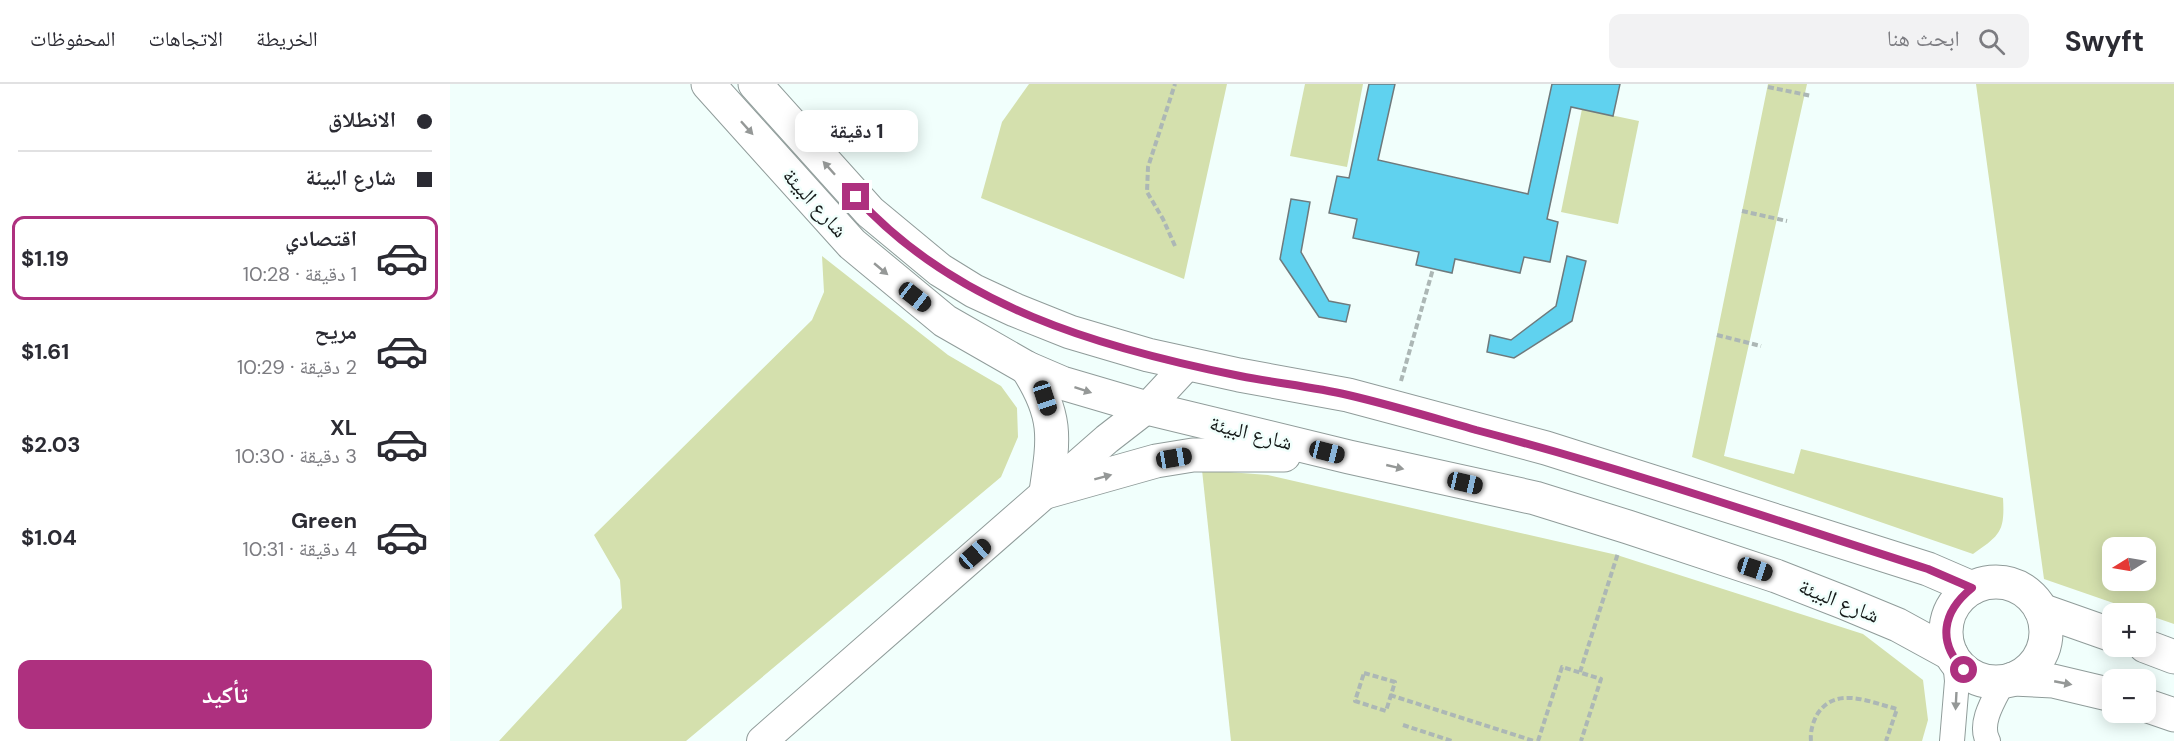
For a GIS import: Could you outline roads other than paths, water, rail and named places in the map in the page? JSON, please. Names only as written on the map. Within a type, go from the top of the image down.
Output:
[{"type":"highway","name":"شارع البيئة","points":[[708,84],[852,244],[945,321],[1027,368],[1062,383],[1147,408],[1349,457],[1535,498],[1628,527],[1776,576],[1845,603],[1898,625],[1953,657]]},
{"type":"highway","name":"شارع البيئة","points":[[755,84],[870,212],[940,270],[984,295],[1070,332],[1187,364],[1347,395],[1546,448],[1928,569],[1972,588]]},
{"type":"highway","points":[[1027,368],[1045,398],[1052,418],[1051,458],[1046,492],[1156,461],[1193,455],[1349,457]]},
{"type":"highway","points":[[2008,681],[2025,673],[2036,663],[2042,651],[2045,624],[2041,610],[2018,587],[1988,583],[1972,588],[1960,597],[1947,624],[1947,639],[1953,657],[1964,670],[1975,678],[1989,682],[2053,681],[2102,693]]},
{"type":"highway","points":[[2041,610],[2102,631]]},
{"type":"highway","points":[[2156,650],[2174,657]]},
{"type":"highway","points":[[2156,709],[2174,715]]},
{"type":"street","points":[[762,741],[1107,439],[1147,408],[1187,364]]},
{"type":"street","points":[[1952,741],[1957,681],[1953,657]]},
{"type":"street","points":[[1988,741],[1985,736],[1987,715],[2008,681]]}]
